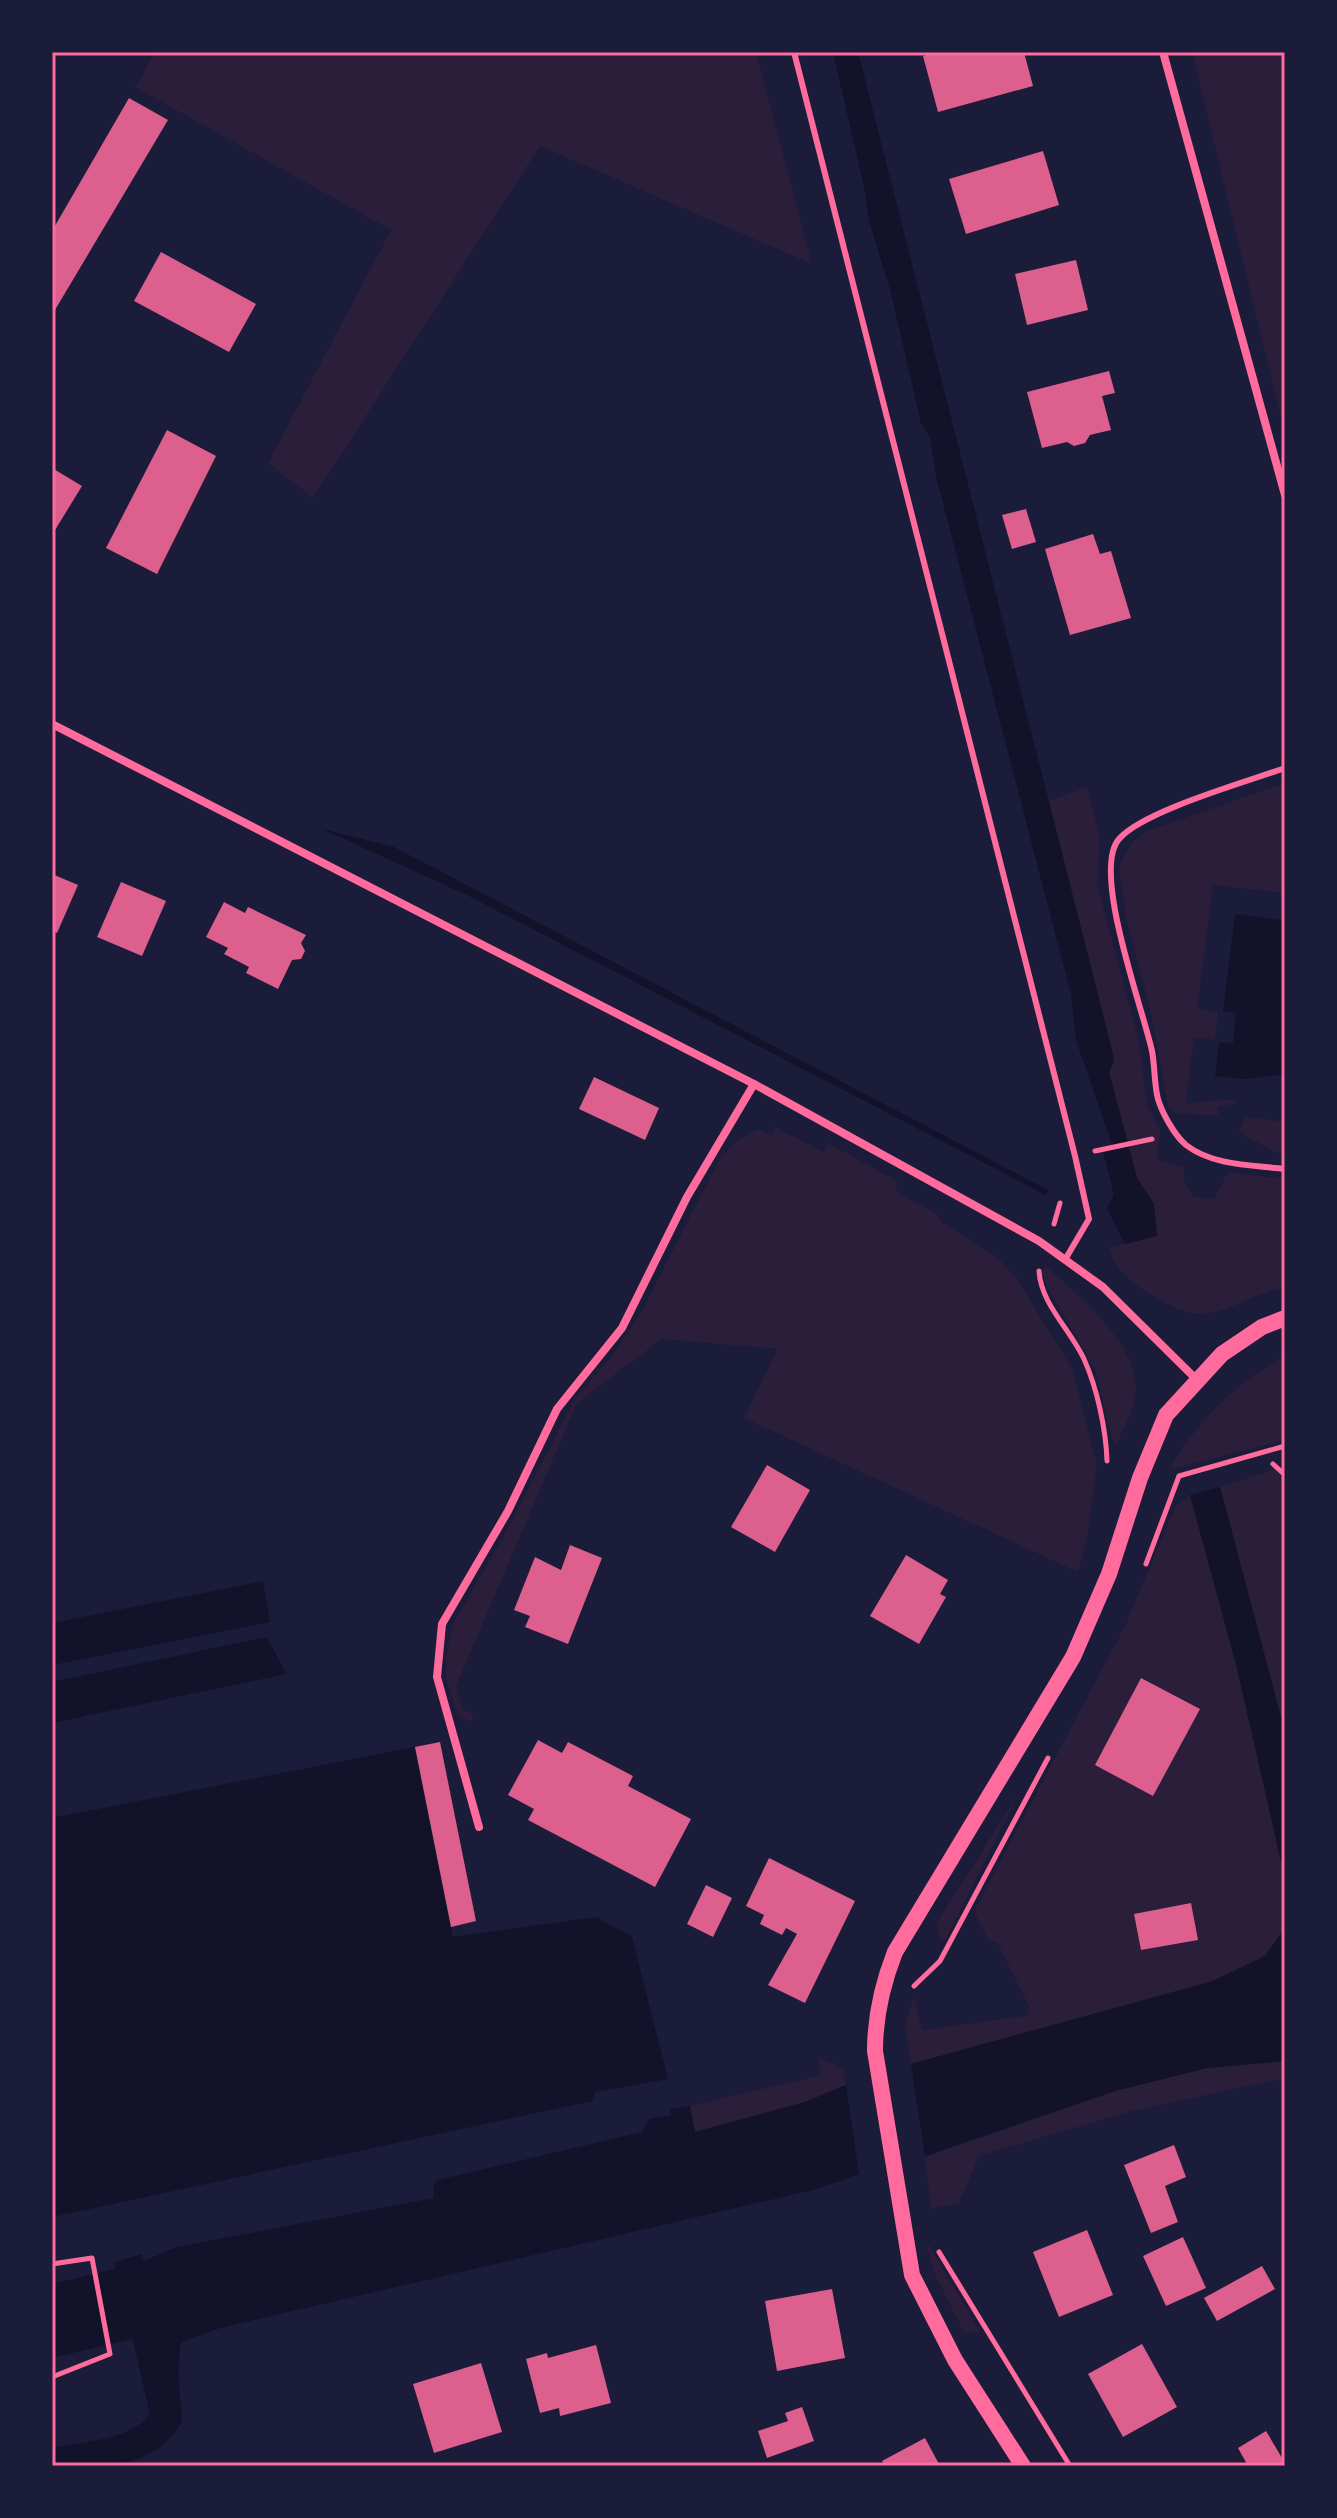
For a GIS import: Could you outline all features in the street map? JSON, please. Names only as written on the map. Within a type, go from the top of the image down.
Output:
[{"type":"main road","points":[[1023,2466],[955,2360],[912,2275],[875,2051],[875,2023],[884,1980],[895,1952],[1073,1657],[1109,1574],[1140,1478],[1166,1415],[1222,1354],[1262,1327],[1285,1318]]},
{"type":"street","points":[[1163,52],[1285,495]]},
{"type":"street","points":[[52,724],[754,1084],[1066,1258],[1103,1287],[1196,1379]]},
{"type":"street","points":[[479,1827],[437,1677],[442,1624],[508,1511],[557,1409],[622,1328],[687,1197],[754,1084]]},
{"type":"lane","points":[[794,52],[1075,1156],[1089,1219],[1066,1258]]},
{"type":"lane","points":[[1285,768],[1141,822],[1117,841],[1111,866],[1112,899],[1152,1051],[1158,1100],[1177,1134],[1185,1144],[1210,1159],[1285,1169]]},
{"type":"path","points":[[1113,1147],[1129,1144]]},
{"type":"path","points":[[1039,1270],[1040,1286],[1084,1359],[1106,1440],[1107,1461]]},
{"type":"path","points":[[1171,1494],[1179,1476],[1285,1446]]},
{"type":"path","points":[[1273,1464],[1285,1475]]},
{"type":"path","points":[[933,2243],[1070,2466]]},
{"type":"path","points":[[52,2264],[92,2258],[110,2354],[52,2377]]},
{"type":"shaded area","points":[[156,52],[756,52],[812,264],[540,146],[313,498],[268,463],[391,230],[135,87]]},
{"type":"shaded area","points":[[833,52],[858,52],[1111,1046],[1114,1061],[1109,1072],[1137,1178],[1154,1204],[1157,1236],[1125,1244],[1107,1208],[1114,1195],[1103,1151],[1113,1147],[1076,1040],[1071,994],[936,476],[930,437],[921,423],[890,289],[869,221]]},
{"type":"shaded area","points":[[1192,52],[1285,52],[1285,434]]},
{"type":"shaded area","points":[[1285,783],[1285,893],[1213,885],[1197,1009],[1218,1012],[1215,1040],[1194,1037],[1186,1103],[1235,1099],[1237,1103],[1218,1107],[1218,1115],[1177,1114],[1168,1108],[1151,1012],[1126,918],[1119,866],[1131,843],[1147,831]]},
{"type":"shaded area","points":[[1087,787],[1099,833],[1098,888],[1138,1038],[1148,1107],[1160,1129],[1157,1160],[1184,1167],[1184,1180],[1193,1197],[1214,1199],[1228,1172],[1285,1179],[1285,1287],[1217,1312],[1188,1312],[1148,1293],[1124,1274],[1109,1248],[1157,1236],[1154,1204],[1137,1178],[1109,1072],[1114,1061],[1111,1046],[1049,801]]},
{"type":"shaded area","points":[[322,829],[394,847],[1048,1190],[1046,1195],[467,895]]},
{"type":"shaded area","points":[[1235,914],[1285,920],[1285,1074],[1247,1079],[1215,1076],[1219,1042],[1233,1043],[1236,1013],[1223,1011]]},
{"type":"shaded area","points":[[1246,1117],[1285,1122],[1285,1157],[1238,1132]]},
{"type":"shaded area","points":[[775,1127],[823,1152],[828,1143],[897,1181],[896,1192],[938,1214],[939,1220],[1000,1260],[1018,1281],[1072,1368],[1097,1465],[1087,1539],[1078,1572],[744,1418],[778,1349],[662,1339],[577,1403],[456,1686],[463,1709],[474,1715],[471,1722],[458,1716],[446,1679],[446,1655],[453,1624],[505,1534],[574,1400],[611,1357],[643,1309],[719,1160],[738,1140],[758,1129],[772,1135]]},
{"type":"shaded area","points":[[1045,1266],[1103,1321],[1127,1355],[1136,1390],[1117,1444],[1112,1440],[1095,1369],[1047,1287],[1042,1272]]},
{"type":"shaded area","points":[[1285,1356],[1285,1440],[1169,1470],[1192,1435],[1219,1405],[1250,1378]]},
{"type":"shaded area","points":[[1285,1466],[1285,1732],[1220,1487]]},
{"type":"shaded area","points":[[1220,1487],[1285,1732],[1285,1879],[1237,1668],[1190,1495]]},
{"type":"shaded area","points":[[1190,1495],[1237,1668],[1285,1879],[1285,1928],[1265,1956],[1213,1981],[911,2064],[905,2026],[914,1996],[922,2030],[1026,2016],[1029,2006],[997,1942],[989,1941],[974,1911],[1126,1624],[1175,1507]]},
{"type":"shaded area","points":[[263,1581],[270,1622],[52,1665],[52,1623]]},
{"type":"shaded area","points":[[267,1637],[286,1674],[52,1723],[52,1682]]},
{"type":"shaded area","points":[[415,1747],[453,1937],[596,1917],[632,1937],[668,2079],[595,2092],[592,2101],[52,2217],[52,1818]]},
{"type":"shaded area","points":[[1021,1789],[945,1941],[940,1939],[937,1923]]},
{"type":"shaded area","points":[[1285,1928],[1285,2061],[1207,2068],[1115,2091],[925,2156],[911,2064],[1213,1981],[1265,1956]]},
{"type":"shaded area","points":[[818,2057],[843,2068],[846,2085],[805,2102],[694,2132],[690,2106],[822,2075]]},
{"type":"shaded area","points":[[1285,2061],[1285,2078],[1128,2112],[979,2156],[959,2203],[931,2209],[925,2157],[1115,2091],[1207,2068]]},
{"type":"shaded area","points":[[846,2085],[859,2174],[817,2189],[220,2328],[181,2342],[179,2379],[182,2419],[170,2438],[158,2449],[130,2461],[100,2466],[52,2466],[52,2448],[118,2435],[141,2424],[150,2415],[130,2327],[124,2328],[113,2279],[117,2278],[113,2263],[141,2254],[144,2261],[177,2247],[434,2198],[433,2187],[438,2180],[642,2132],[649,2119],[671,2115],[670,2109],[690,2106],[695,2132],[805,2102]]},
{"type":"shaded area","points":[[926,2245],[929,2245],[980,2332],[964,2333],[934,2272]]},
{"type":"shaded area","points":[[83,2287],[95,2335],[52,2345],[52,2294]]},
{"type":"building","points":[[937,52],[1024,52],[1033,86],[938,112],[923,56]]},
{"type":"building","points":[[129,98],[168,120],[52,315],[52,231]]},
{"type":"building","points":[[1043,151],[1059,205],[966,234],[949,179]]},
{"type":"building","points":[[161,252],[256,304],[229,352],[134,301]]},
{"type":"building","points":[[1076,260],[1088,310],[1027,325],[1015,274]]},
{"type":"building","points":[[1109,371],[1115,393],[1102,396],[1111,430],[1090,435],[1085,443],[1074,446],[1067,442],[1042,448],[1027,392]]},
{"type":"building","points":[[167,430],[216,456],[157,574],[106,548]]},
{"type":"building","points":[[52,468],[82,486],[52,535]]},
{"type":"building","points":[[1026,509],[1036,542],[1012,549],[1002,515]]},
{"type":"building","points":[[1093,534],[1100,554],[1111,551],[1131,618],[1070,635],[1045,549]]},
{"type":"building","points":[[52,874],[78,885],[57,933],[52,931]]},
{"type":"building","points":[[121,882],[166,901],[142,956],[97,937]]},
{"type":"building","points":[[224,902],[245,913],[248,907],[306,935],[301,943],[305,951],[301,959],[292,960],[278,989],[246,973],[249,967],[224,954],[228,948],[206,937]]},
{"type":"building","points":[[594,1077],[659,1108],[645,1140],[579,1109]]},
{"type":"building","points":[[767,1465],[810,1490],[775,1552],[731,1527]]},
{"type":"building","points":[[570,1545],[602,1558],[568,1644],[525,1627],[530,1616],[514,1610],[535,1557],[561,1570]]},
{"type":"building","points":[[906,1555],[948,1580],[940,1594],[946,1597],[919,1644],[870,1616]]},
{"type":"building","points":[[1141,1678],[1200,1709],[1153,1796],[1095,1765]]},
{"type":"building","points":[[538,1740],[562,1753],[568,1742],[633,1776],[628,1786],[691,1819],[655,1887],[528,1820],[534,1809],[508,1795]]},
{"type":"building","points":[[440,1742],[476,1921],[451,1927],[415,1747]]},
{"type":"building","points":[[769,1858],[855,1901],[805,2003],[768,1985],[797,1934],[786,1928],[782,1935],[760,1924],[764,1915],[746,1906]]},
{"type":"building","points":[[706,1885],[732,1898],[713,1937],[687,1924]]},
{"type":"building","points":[[1191,1903],[1198,1940],[1141,1950],[1134,1914]]},
{"type":"building","points":[[1174,2145],[1186,2177],[1165,2186],[1178,2222],[1151,2233],[1124,2165]]},
{"type":"building","points":[[1087,2230],[1113,2295],[1059,2317],[1033,2252]]},
{"type":"building","points":[[1183,2237],[1206,2288],[1166,2306],[1143,2256]]},
{"type":"building","points":[[1262,2266],[1275,2289],[1217,2321],[1204,2298]]},
{"type":"building","points":[[832,2289],[845,2358],[777,2371],[765,2301]]},
{"type":"building","points":[[1142,2344],[1177,2407],[1123,2437],[1088,2374]]},
{"type":"building","points":[[596,2345],[611,2403],[560,2416],[559,2408],[540,2413],[526,2359],[547,2353],[548,2358]]},
{"type":"building","points":[[481,2363],[502,2432],[434,2453],[413,2384]]},
{"type":"building","points":[[802,2407],[814,2441],[767,2458],[758,2431],[788,2421],[785,2413]]},
{"type":"building","points":[[1266,2431],[1285,2466],[1248,2466],[1238,2448]]},
{"type":"building","points":[[925,2438],[940,2466],[885,2466],[882,2461]]},
{"type":"waterway","points":[[52,2321],[215,2282]]}]
